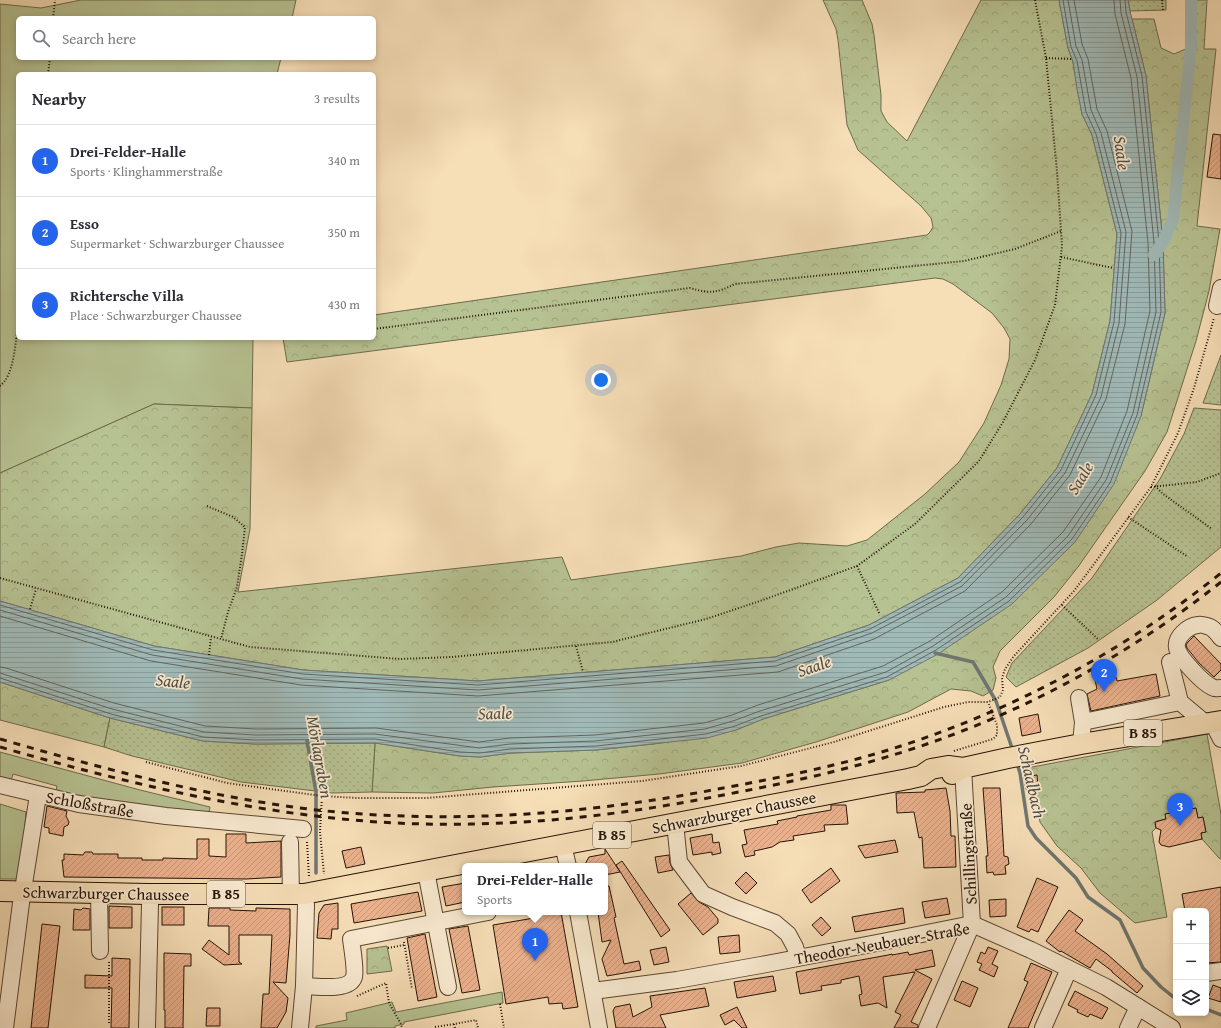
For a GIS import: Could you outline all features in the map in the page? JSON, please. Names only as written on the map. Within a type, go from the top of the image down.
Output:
[{"type":"main road","name":"Schwarzburger Chaussee","points":[[468,863],[921,776],[932,778],[950,776],[963,768],[1081,744],[1216,726]]},
{"type":"main road","name":"Schwarzburger Chaussee","points":[[0,891],[148,894],[302,889],[426,871],[462,864]]},
{"type":"street","points":[[1217,306],[1221,288]]},
{"type":"street","points":[[1218,688],[1203,680],[1181,656],[1177,649],[1177,642],[1179,637],[1184,632],[1198,625],[1211,628],[1221,638]]},
{"type":"street","points":[[1170,662],[1180,702],[1216,726]]},
{"type":"street","points":[[1079,698],[1083,722],[1081,744]]},
{"type":"street","points":[[1083,722],[1180,702]]},
{"type":"street","name":"Schillingstraße","points":[[927,1028],[972,924],[963,768]]},
{"type":"street","points":[[0,785],[38,795]]},
{"type":"street","name":"Schloßstraße","points":[[5,1028],[23,892],[38,795],[78,804],[166,816],[303,829]]},
{"type":"street","points":[[675,823],[679,862],[704,894],[732,907],[775,923],[788,934],[795,947],[798,957]]},
{"type":"street","points":[[290,842],[306,904],[304,986],[300,1028]]},
{"type":"street","points":[[563,845],[567,863]]},
{"type":"street","points":[[426,871],[448,987]]},
{"type":"street","points":[[99,893],[105,954]]},
{"type":"street","points":[[146,1028],[150,904],[148,894]]},
{"type":"street","points":[[304,986],[343,987],[349,984],[354,977],[352,939],[472,915]]},
{"type":"street","points":[[579,915],[599,1028]]},
{"type":"street","name":"Theodor-Neubauer-Straße","points":[[593,991],[677,980],[972,924],[1106,987],[1172,1028]]},
{"type":"street","points":[[1043,1028],[1069,969]]},
{"type":"street","points":[[1209,973],[1221,971]]},
{"type":"street","points":[[1128,1028],[1138,1007]]},
{"type":"path","points":[[53,16],[55,0]]},
{"type":"path","points":[[0,578],[250,647],[400,659],[452,658],[612,642],[706,619],[760,602],[857,566],[915,524],[978,461],[1003,422],[1035,360],[1055,305],[1062,246],[1057,171],[1046,58],[1035,0]]},
{"type":"path","points":[[1162,0],[1163,10]]},
{"type":"path","points":[[1046,58],[1072,59]]},
{"type":"path","points":[[48,72],[50,60]]},
{"type":"path","points":[[376,329],[690,288],[704,292],[718,292],[735,284],[964,261],[1016,249],[1061,231]]},
{"type":"path","points":[[1061,257],[1113,268]]},
{"type":"path","points":[[146,762],[227,783],[322,796],[357,798],[426,798],[642,781],[741,766],[834,742],[944,706],[968,702],[988,702],[993,700],[1000,697],[1003,690],[1002,678],[1005,669],[1014,656],[1074,591],[1151,487],[1178,433],[1194,388],[1217,306]]},
{"type":"path","points":[[0,386],[11,369],[16,337]]},
{"type":"path","points":[[1151,487],[1197,482],[1221,473]]},
{"type":"path","points":[[1155,486],[1163,494],[1212,529]]},
{"type":"path","points":[[207,506],[233,517],[245,527],[237,587],[228,612],[221,639]]},
{"type":"path","points":[[1128,517],[1188,557]]},
{"type":"path","points":[[857,566],[880,615]]},
{"type":"path","points":[[30,609],[36,588]]},
{"type":"path","points":[[1062,605],[1099,640]]},
{"type":"path","points":[[209,655],[211,636]]},
{"type":"path","points":[[576,646],[583,672]]},
{"type":"path","points":[[950,752],[993,739],[997,735],[997,725],[988,702]]},
{"type":"path","points":[[322,796],[320,832],[325,879]]},
{"type":"path","points":[[302,889],[306,830],[303,829]]},
{"type":"path","points":[[401,929],[412,989]]},
{"type":"path","points":[[388,948],[404,945]]},
{"type":"path","points":[[105,954],[109,1023]]},
{"type":"path","points":[[357,996],[386,983],[389,1003],[402,1028]]},
{"type":"path","points":[[500,1004],[504,1028]]},
{"type":"path","points":[[435,1027],[476,1020],[478,1028]]},
{"type":"path","points":[[454,1024],[455,1028]]},
{"type":"green space","points":[[81,0],[296,0],[292,16],[16,16],[16,60],[280,60],[278,72],[16,72],[16,340],[253,340],[252,408],[154,404],[0,473],[0,4],[41,8]]},
{"type":"green space","points":[[823,0],[862,0],[872,24],[874,35],[881,95],[881,111],[887,122],[907,141],[981,0],[1059,0],[1068,48],[1073,62],[1082,114],[1092,135],[1117,234],[1110,321],[1092,394],[1057,468],[1020,514],[958,578],[869,625],[775,657],[478,681],[303,670],[154,646],[0,601],[0,473],[154,404],[252,408],[250,529],[238,592],[562,557],[571,580],[741,556],[799,543],[847,546],[867,540],[925,494],[959,462],[984,423],[1001,385],[1009,359],[1010,339],[1004,328],[992,313],[953,284],[943,279],[935,278],[287,362],[283,340],[376,340],[376,315],[927,235],[933,227],[931,218],[921,206],[858,150],[847,125],[836,29]]},
{"type":"green space","points":[[1128,0],[1166,0],[1166,10],[1130,11]]},
{"type":"green space","points":[[1196,0],[1207,0],[1204,49],[1216,49],[1197,226],[1220,229],[1209,291],[1196,341],[1167,432],[1145,471],[1078,567],[1054,597],[1000,651],[993,667],[996,678],[993,690],[983,696],[971,691],[951,689],[908,712],[816,742],[742,763],[659,774],[433,793],[372,792],[375,743],[460,756],[480,757],[511,753],[596,750],[654,744],[736,730],[763,719],[889,680],[1141,416],[1165,313],[1163,242],[1146,76],[1132,19],[1154,19],[1161,48],[1174,54],[1195,45]]},
{"type":"green space","points":[[1221,355],[1221,405],[1203,403]]},
{"type":"green space","points":[[1194,408],[1221,410],[1221,547],[1157,600],[1088,648],[1016,687],[1006,677],[1012,663],[1092,578],[1160,479],[1184,434]]},
{"type":"green space","points":[[0,682],[110,718],[104,747],[0,720]]},
{"type":"green space","points":[[110,718],[203,741],[255,744],[375,743],[372,792],[332,793],[241,782],[132,756],[104,747]]},
{"type":"green space","points":[[1207,734],[1221,814],[1221,859],[1202,839],[1201,833],[1206,832],[1203,817],[1198,818],[1196,808],[1186,810],[1186,807],[1176,812],[1166,814],[1166,819],[1157,821],[1155,824],[1156,828],[1152,832],[1167,917],[1135,923],[1100,893],[1081,868],[1057,846],[1040,822],[1037,803],[1026,789],[1024,777],[1027,768]]},
{"type":"green space","points":[[0,752],[140,790],[210,807],[209,813],[55,796],[57,786],[13,774],[10,785],[0,782]]},
{"type":"green space","points":[[0,804],[26,812],[21,873],[17,879],[0,879]]},
{"type":"green space","points":[[387,946],[392,971],[367,974],[367,949]]},
{"type":"green space","points":[[502,992],[503,1003],[404,1022],[404,1024],[395,1026],[395,1028],[316,1028],[316,1026],[347,1020],[346,1013],[392,1002],[396,1012]]},
{"type":"water","name":"Saale","points":[[1059,0],[1128,0],[1146,76],[1163,242],[1165,313],[1141,416],[1114,484],[1075,542],[1012,604],[938,654],[889,680],[707,738],[596,750],[511,753],[480,757],[460,756],[375,743],[255,744],[203,741],[110,718],[0,682],[0,601],[154,646],[303,670],[478,681],[775,657],[869,625],[958,578],[1020,514],[1057,468],[1092,394],[1110,321],[1117,234],[1092,135],[1082,114],[1073,62],[1068,48]]},
{"type":"water","points":[[1188,0],[1196,0],[1195,45],[1191,47],[1188,44]]},
{"type":"building","points":[[1213,134],[1221,135],[1221,179],[1207,177]]},
{"type":"building","points":[[1194,636],[1221,664],[1221,670],[1214,677],[1199,663],[1187,648],[1186,645]]},
{"type":"building","points":[[1156,674],[1160,696],[1091,711],[1087,694],[1097,689],[1095,680],[1116,677],[1117,681]]},
{"type":"building","points":[[1038,714],[1041,732],[1022,736],[1019,718]]},
{"type":"building","points":[[1037,775],[1038,787],[1026,789],[1024,777]]},
{"type":"building","points":[[946,788],[950,811],[951,836],[955,836],[956,867],[924,868],[922,837],[919,838],[914,812],[897,813],[896,793],[925,792],[925,790]]},
{"type":"building","points":[[983,788],[1000,788],[1004,856],[1008,857],[1009,864],[1005,866],[1006,874],[994,875],[993,872],[987,873],[986,856],[988,856]]},
{"type":"building","points":[[831,805],[846,805],[848,824],[824,825],[825,831],[793,836],[794,840],[780,842],[772,847],[754,851],[755,855],[745,857],[742,845],[747,844],[744,830],[778,824],[777,821],[797,816],[831,810]]},
{"type":"building","points":[[47,806],[67,811],[66,816],[69,822],[68,825],[64,827],[63,836],[49,833],[49,828],[44,827]]},
{"type":"building","points":[[1186,806],[1186,810],[1196,808],[1198,818],[1203,817],[1206,832],[1201,833],[1202,839],[1169,847],[1161,845],[1159,842],[1161,830],[1156,828],[1155,822],[1166,819],[1165,814],[1176,812],[1175,808]]},
{"type":"building","points":[[226,834],[246,834],[246,843],[281,841],[281,877],[246,879],[64,877],[62,860],[64,860],[64,854],[83,855],[85,852],[92,852],[93,854],[118,854],[118,858],[142,858],[142,860],[163,860],[163,858],[197,859],[197,839],[209,839],[209,856],[226,857]]},
{"type":"building","points":[[712,834],[713,843],[719,842],[721,853],[712,855],[712,852],[693,855],[690,838]]},
{"type":"building","points":[[895,840],[898,852],[865,858],[858,846]]},
{"type":"building","points":[[361,847],[365,864],[346,868],[342,851]]},
{"type":"building","points":[[605,849],[620,872],[608,874],[608,863],[586,863],[589,857],[605,854]]},
{"type":"building","points":[[669,855],[673,870],[658,873],[655,857]]},
{"type":"building","points":[[622,861],[670,930],[661,937],[616,865]]},
{"type":"building","points":[[831,868],[840,881],[811,903],[802,890]]},
{"type":"building","points":[[746,872],[757,883],[746,894],[735,883]]},
{"type":"building","points":[[1037,878],[1058,887],[1038,932],[1031,929],[1029,932],[1017,927]]},
{"type":"building","points":[[462,884],[462,903],[446,906],[442,887]]},
{"type":"building","points":[[609,886],[624,964],[639,961],[641,970],[607,976],[602,959],[611,940],[602,942],[598,915],[608,915]]},
{"type":"building","points":[[1221,887],[1221,962],[1209,963],[1209,908],[1184,908],[1182,894]]},
{"type":"building","points":[[418,892],[422,911],[354,923],[351,904]]},
{"type":"building","points":[[691,893],[699,902],[708,907],[718,919],[718,923],[703,935],[678,904]]},
{"type":"building","points":[[947,898],[950,914],[925,918],[922,902]]},
{"type":"building","points":[[1006,899],[1006,916],[990,917],[989,900]]},
{"type":"building","points":[[338,903],[338,929],[332,929],[331,939],[317,938],[319,913],[324,905]]},
{"type":"building","points":[[109,906],[132,907],[132,928],[109,928]]},
{"type":"building","points":[[162,907],[184,907],[184,925],[162,925]]},
{"type":"building","points":[[83,908],[90,909],[90,930],[73,930],[74,909],[81,910]]},
{"type":"building","points":[[209,908],[230,908],[230,910],[256,911],[256,908],[290,909],[290,935],[286,983],[273,982],[288,998],[286,1012],[277,1028],[261,1028],[263,994],[269,994],[272,935],[239,935],[239,962],[242,964],[224,965],[202,949],[209,940],[229,955],[229,926],[208,926]]},
{"type":"building","points":[[903,908],[905,923],[855,932],[852,917]]},
{"type":"building","points":[[1069,910],[1083,920],[1075,931],[1107,954],[1143,986],[1137,993],[1096,959],[1090,968],[1061,951],[1060,952],[1046,941]]},
{"type":"building","points":[[534,915],[562,915],[578,1007],[563,1009],[562,1003],[549,1004],[548,997],[506,1004],[493,925],[534,918]]},
{"type":"building","points":[[821,917],[831,928],[822,936],[812,925]]},
{"type":"building","points":[[42,924],[60,926],[48,1028],[31,1028]]},
{"type":"building","points":[[468,926],[480,990],[462,993],[449,929]]},
{"type":"building","points":[[425,934],[437,997],[418,1001],[407,938]]},
{"type":"building","points":[[739,935],[740,952],[720,954],[718,937]]},
{"type":"building","points":[[666,947],[669,962],[654,965],[650,950]]},
{"type":"building","points":[[988,947],[998,951],[992,964],[998,967],[994,977],[979,970],[982,964],[977,962],[981,952],[985,954]]},
{"type":"building","points":[[932,950],[935,966],[915,970],[932,979],[911,1022],[918,1025],[918,1028],[894,1028],[901,1015],[895,1012],[915,972],[883,977],[887,1008],[878,1003],[861,1006],[859,995],[862,994],[859,976],[841,980],[841,983],[821,986],[822,990],[800,994],[796,972],[892,954],[908,952],[909,955]]},
{"type":"building","points":[[164,953],[191,954],[191,966],[184,966],[183,1028],[165,1028]]},
{"type":"building","points":[[112,958],[130,959],[129,1028],[111,1028],[112,988],[85,988],[85,975],[112,976]]},
{"type":"building","points":[[1031,963],[1052,972],[1028,1028],[1008,1028],[1028,982],[1024,980]]},
{"type":"building","points":[[773,976],[776,991],[737,998],[734,982]]},
{"type":"building","points":[[962,981],[978,988],[970,1007],[954,1000]]},
{"type":"building","points":[[1213,985],[1221,988],[1221,1002],[1209,998]]},
{"type":"building","points":[[705,988],[709,1006],[660,1015],[666,1028],[616,1028],[613,1011],[615,1007],[630,1004],[633,1017],[652,1007],[650,996]]},
{"type":"building","points":[[1075,991],[1108,1008],[1102,1019],[1090,1014],[1088,1017],[1077,1012],[1078,1010],[1068,1005]]},
{"type":"building","points":[[737,1007],[747,1028],[742,1028],[734,1020],[725,1025],[720,1015]]},
{"type":"building","points":[[207,1008],[220,1008],[220,1026],[206,1026]]},
{"type":"waterway","points":[[1154,255],[1163,242],[1173,219],[1191,47],[1191,0]]},
{"type":"waterway","name":"Schaalbach","points":[[935,653],[973,662],[996,701],[1013,751]]},
{"type":"waterway","name":"Mörlagraben","points":[[307,741],[316,792],[316,873]]},
{"type":"waterway","name":"Schaalbach","points":[[1017,763],[1020,773],[1028,826],[1036,838],[1076,878],[1088,897],[1120,920],[1143,968],[1161,987],[1173,997]]},
{"type":"waterway","name":"Schaalbach","points":[[1209,1010],[1221,1015]]},
{"type":"railway","points":[[0,739],[191,789],[230,797],[308,809],[359,814],[462,817],[565,811],[616,805],[667,798],[772,779],[878,753],[930,736],[1008,704],[1083,666],[1154,623],[1221,573]]},
{"type":"railway","points":[[0,747],[87,771],[175,792],[263,809],[353,820],[399,823],[490,824],[582,817],[627,811],[718,796],[827,773],[893,755],[981,724],[1024,705],[1106,661],[1184,610],[1221,582]]},
{"type":"place","name":"Esso","points":[[1104,692]]},
{"type":"place","name":"Richtersche Villa","points":[[1180,826]]},
{"type":"place","name":"Drei-Felder-Halle","points":[[535,961]]}]
